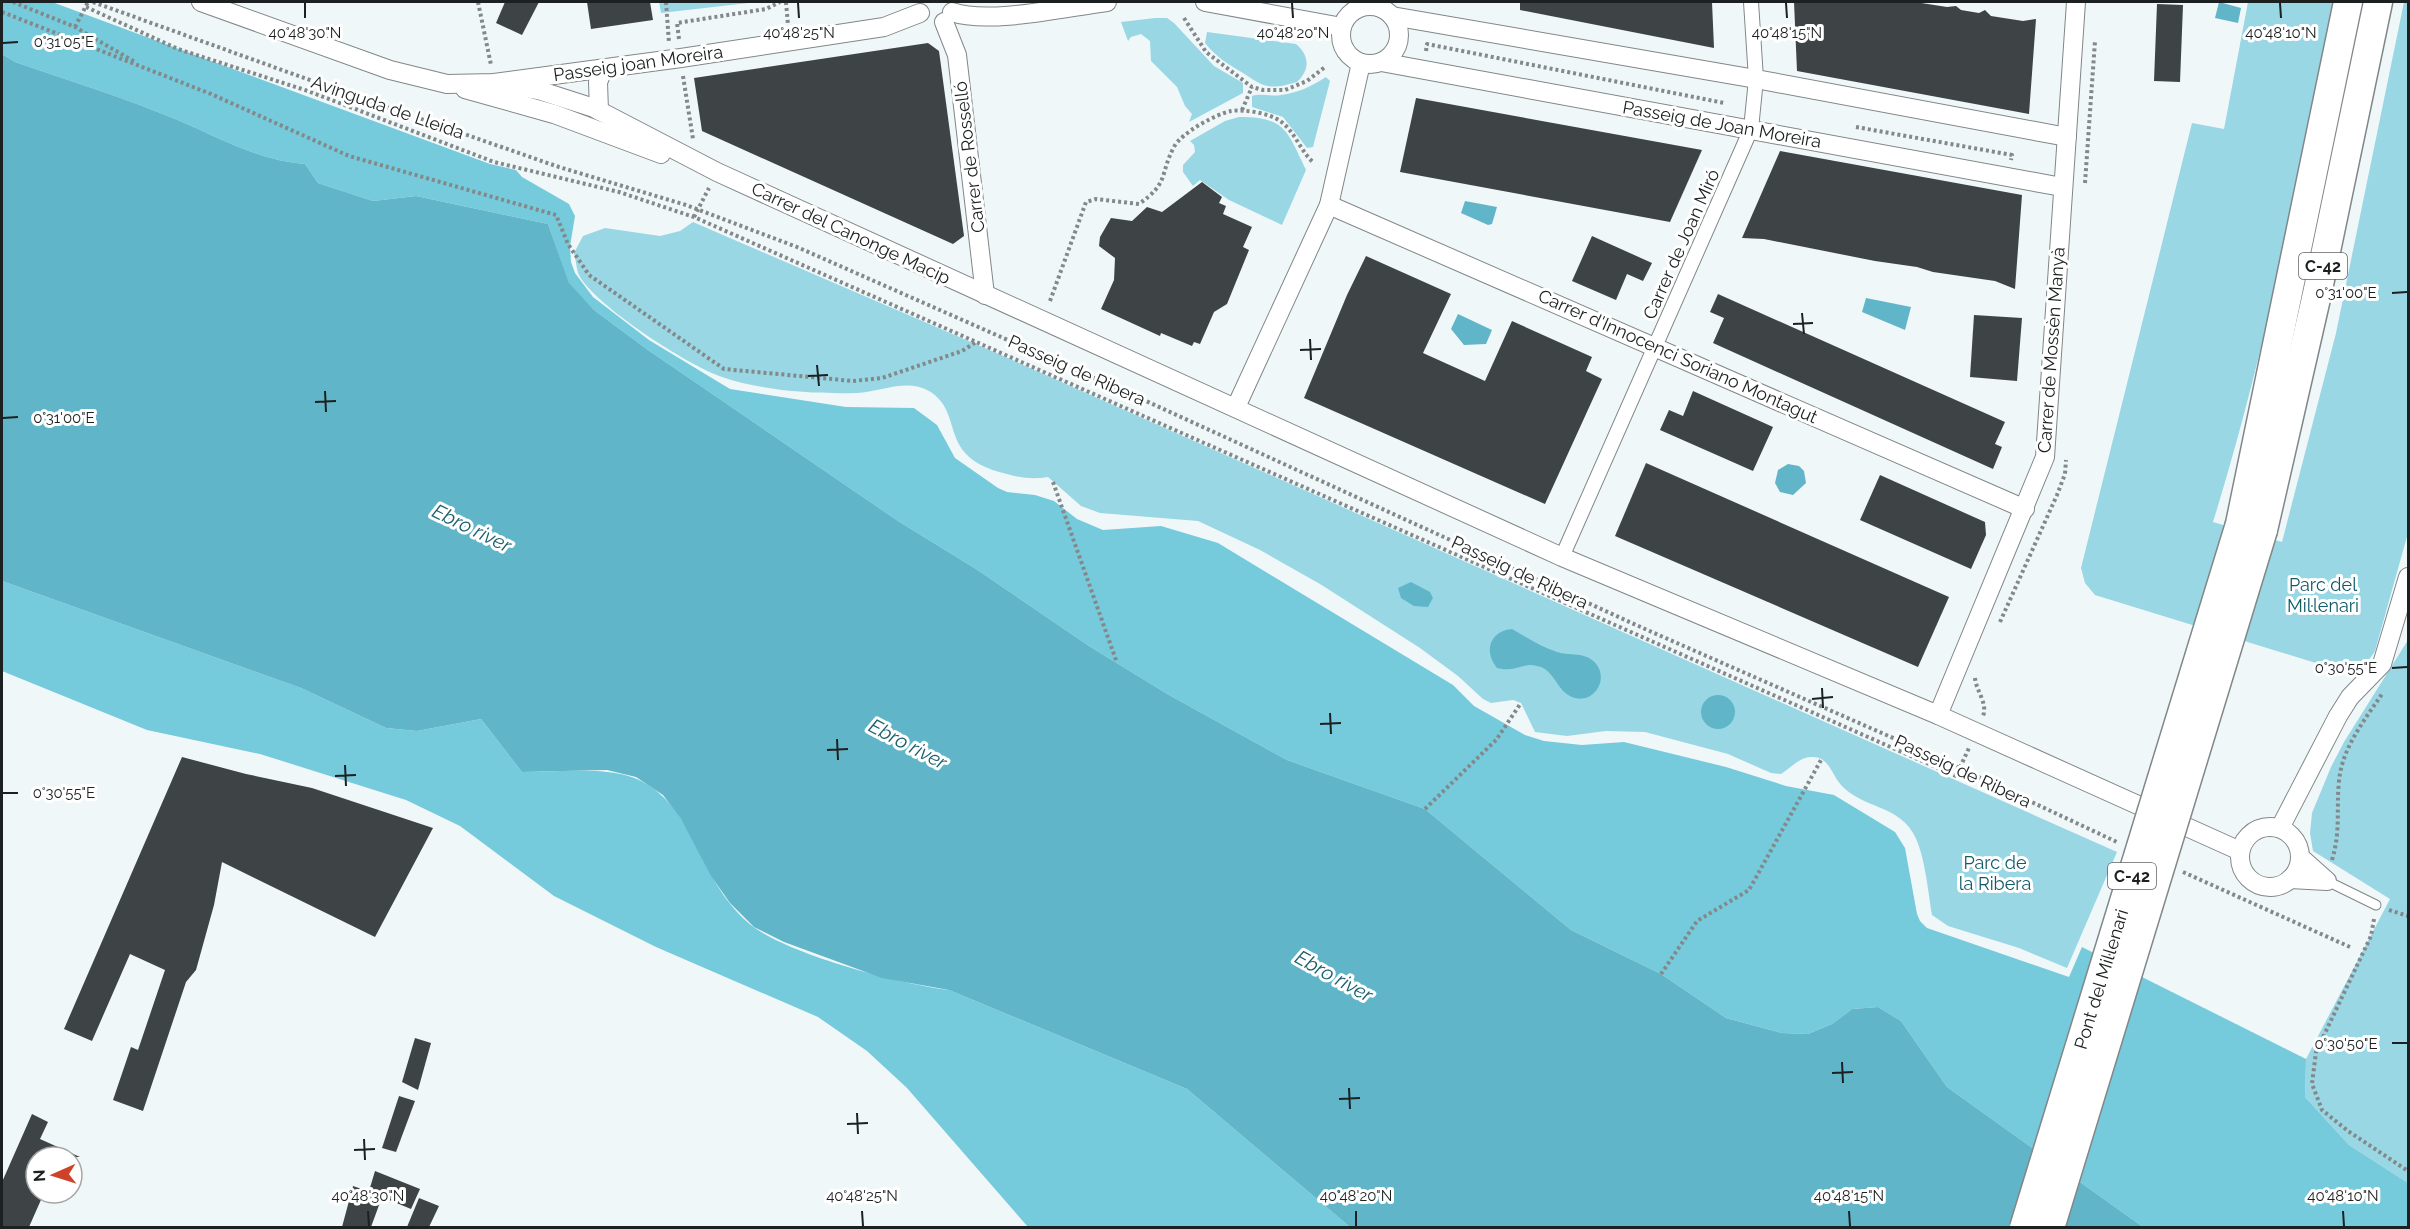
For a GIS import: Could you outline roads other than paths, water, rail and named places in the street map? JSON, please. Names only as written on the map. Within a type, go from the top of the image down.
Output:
[{"type":"main road","name":"C-42","points":[[2252,527],[2348,2]]},
{"type":"main road","name":"C-42","points":[[2252,527],[2317,294],[2378,2]]},
{"type":"main road","name":"Pont del Mil·lenari","points":[[2024,1227],[2252,527]]},
{"type":"main road","name":"Pont del Mil·lenari","points":[[2050,1227],[2252,527]]},
{"type":"street","name":"Avinguda de Lleida","points":[[201,2],[390,70]]},
{"type":"street","points":[[920,7],[931,23],[949,12],[963,16],[996,16],[1107,2]]},
{"type":"street","points":[[1205,2],[1342,27]]},
{"type":"street","name":"Carrer de Joan Miró","points":[[1562,556],[1751,129],[1756,79],[1751,2]]},
{"type":"street","name":"Carrer de Mossèn Manyà","points":[[1938,715],[2045,457],[2076,2]]},
{"type":"street","points":[[1383,8],[1399,31],[1398,42],[1394,52],[1381,62],[1361,63],[1348,55],[1343,47],[1342,27],[1355,10],[1366,6],[1383,8],[2067,137]]},
{"type":"street","name":"Passeig joan Moreira","points":[[390,70],[447,84],[494,83],[676,59],[884,27],[920,7]]},
{"type":"street","name":"Carrer de Rosselló","points":[[949,12],[957,56],[985,295]]},
{"type":"street","name":"Passeig de Joan Moreira","points":[[1381,62],[2062,188]]},
{"type":"street","points":[[1236,407],[1329,205],[1361,63]]},
{"type":"street","points":[[599,111],[598,82],[604,68]]},
{"type":"street","points":[[494,83],[538,90],[599,111],[717,172]]},
{"type":"street","points":[[447,84],[554,114],[717,172]]},
{"type":"street","name":"Carrer del Canonge Macip","points":[[717,172],[985,295]]},
{"type":"street","name":"Carrer d'Innocenci Soriano Montagut","points":[[1329,205],[2025,509]]},
{"type":"street","name":"Passeig de Ribera","points":[[985,295],[1562,556],[1938,715],[2240,851]]},
{"type":"street","points":[[2280,828],[2344,706],[2382,664],[2409,577]]},
{"type":"street","points":[[2300,858],[2297,869],[2290,879],[2274,887],[2256,884],[2244,873],[2240,851],[2246,837],[2258,829],[2280,828],[2292,837],[2300,858],[2327,881]]},
{"type":"street","points":[[2290,879],[2327,881]]},
{"type":"lane","points":[[2327,881],[2376,905]]},
{"type":"water","points":[[2219,2],[2241,8],[2238,23],[2215,18]]},
{"type":"water","name":"Ebro river","points":[[2,54],[15,62],[119,97],[256,153],[305,164],[318,183],[373,201],[416,196],[548,224],[569,283],[594,310],[648,350],[898,521],[976,569],[1089,646],[1169,695],[1287,760],[1425,809],[1571,930],[1661,974],[1726,1018],[1782,1033],[1808,1034],[1832,1024],[1852,1009],[1878,1007],[1901,1021],[1947,1087],[2143,1227],[1350,1227],[1187,1089],[949,990],[882,978],[784,942],[754,927],[730,903],[711,876],[681,819],[663,795],[636,777],[607,770],[522,772],[481,719],[417,731],[386,728],[301,688],[2,581]]},
{"type":"water","points":[[1465,201],[1497,207],[1492,224],[1488,225],[1461,213]]},
{"type":"water","points":[[1866,298],[1911,307],[1905,330],[1862,312]]},
{"type":"water","points":[[1458,314],[1492,330],[1486,344],[1464,345],[1451,329]]},
{"type":"water","points":[[1788,464],[1799,466],[1804,471],[1806,483],[1793,495],[1780,492],[1775,483],[1778,470]]},
{"type":"water","points":[[1411,582],[1430,592],[1433,598],[1428,607],[1414,606],[1401,598],[1398,588]]},
{"type":"water","points":[[1512,629],[1551,650],[1584,656],[1592,660],[1601,674],[1598,688],[1586,698],[1578,699],[1565,693],[1543,668],[1527,665],[1509,669],[1497,668],[1490,655],[1491,643],[1498,634]]},
{"type":"water","points":[[1718,695],[1730,700],[1735,712],[1730,724],[1718,729],[1706,724],[1701,712],[1706,700]]},
{"type":"park label","name":"Parc del Mil·lenari","points":[[2323,594]]},
{"type":"park label","name":"Parc de la Ribera","points":[[1995,872]]}]
